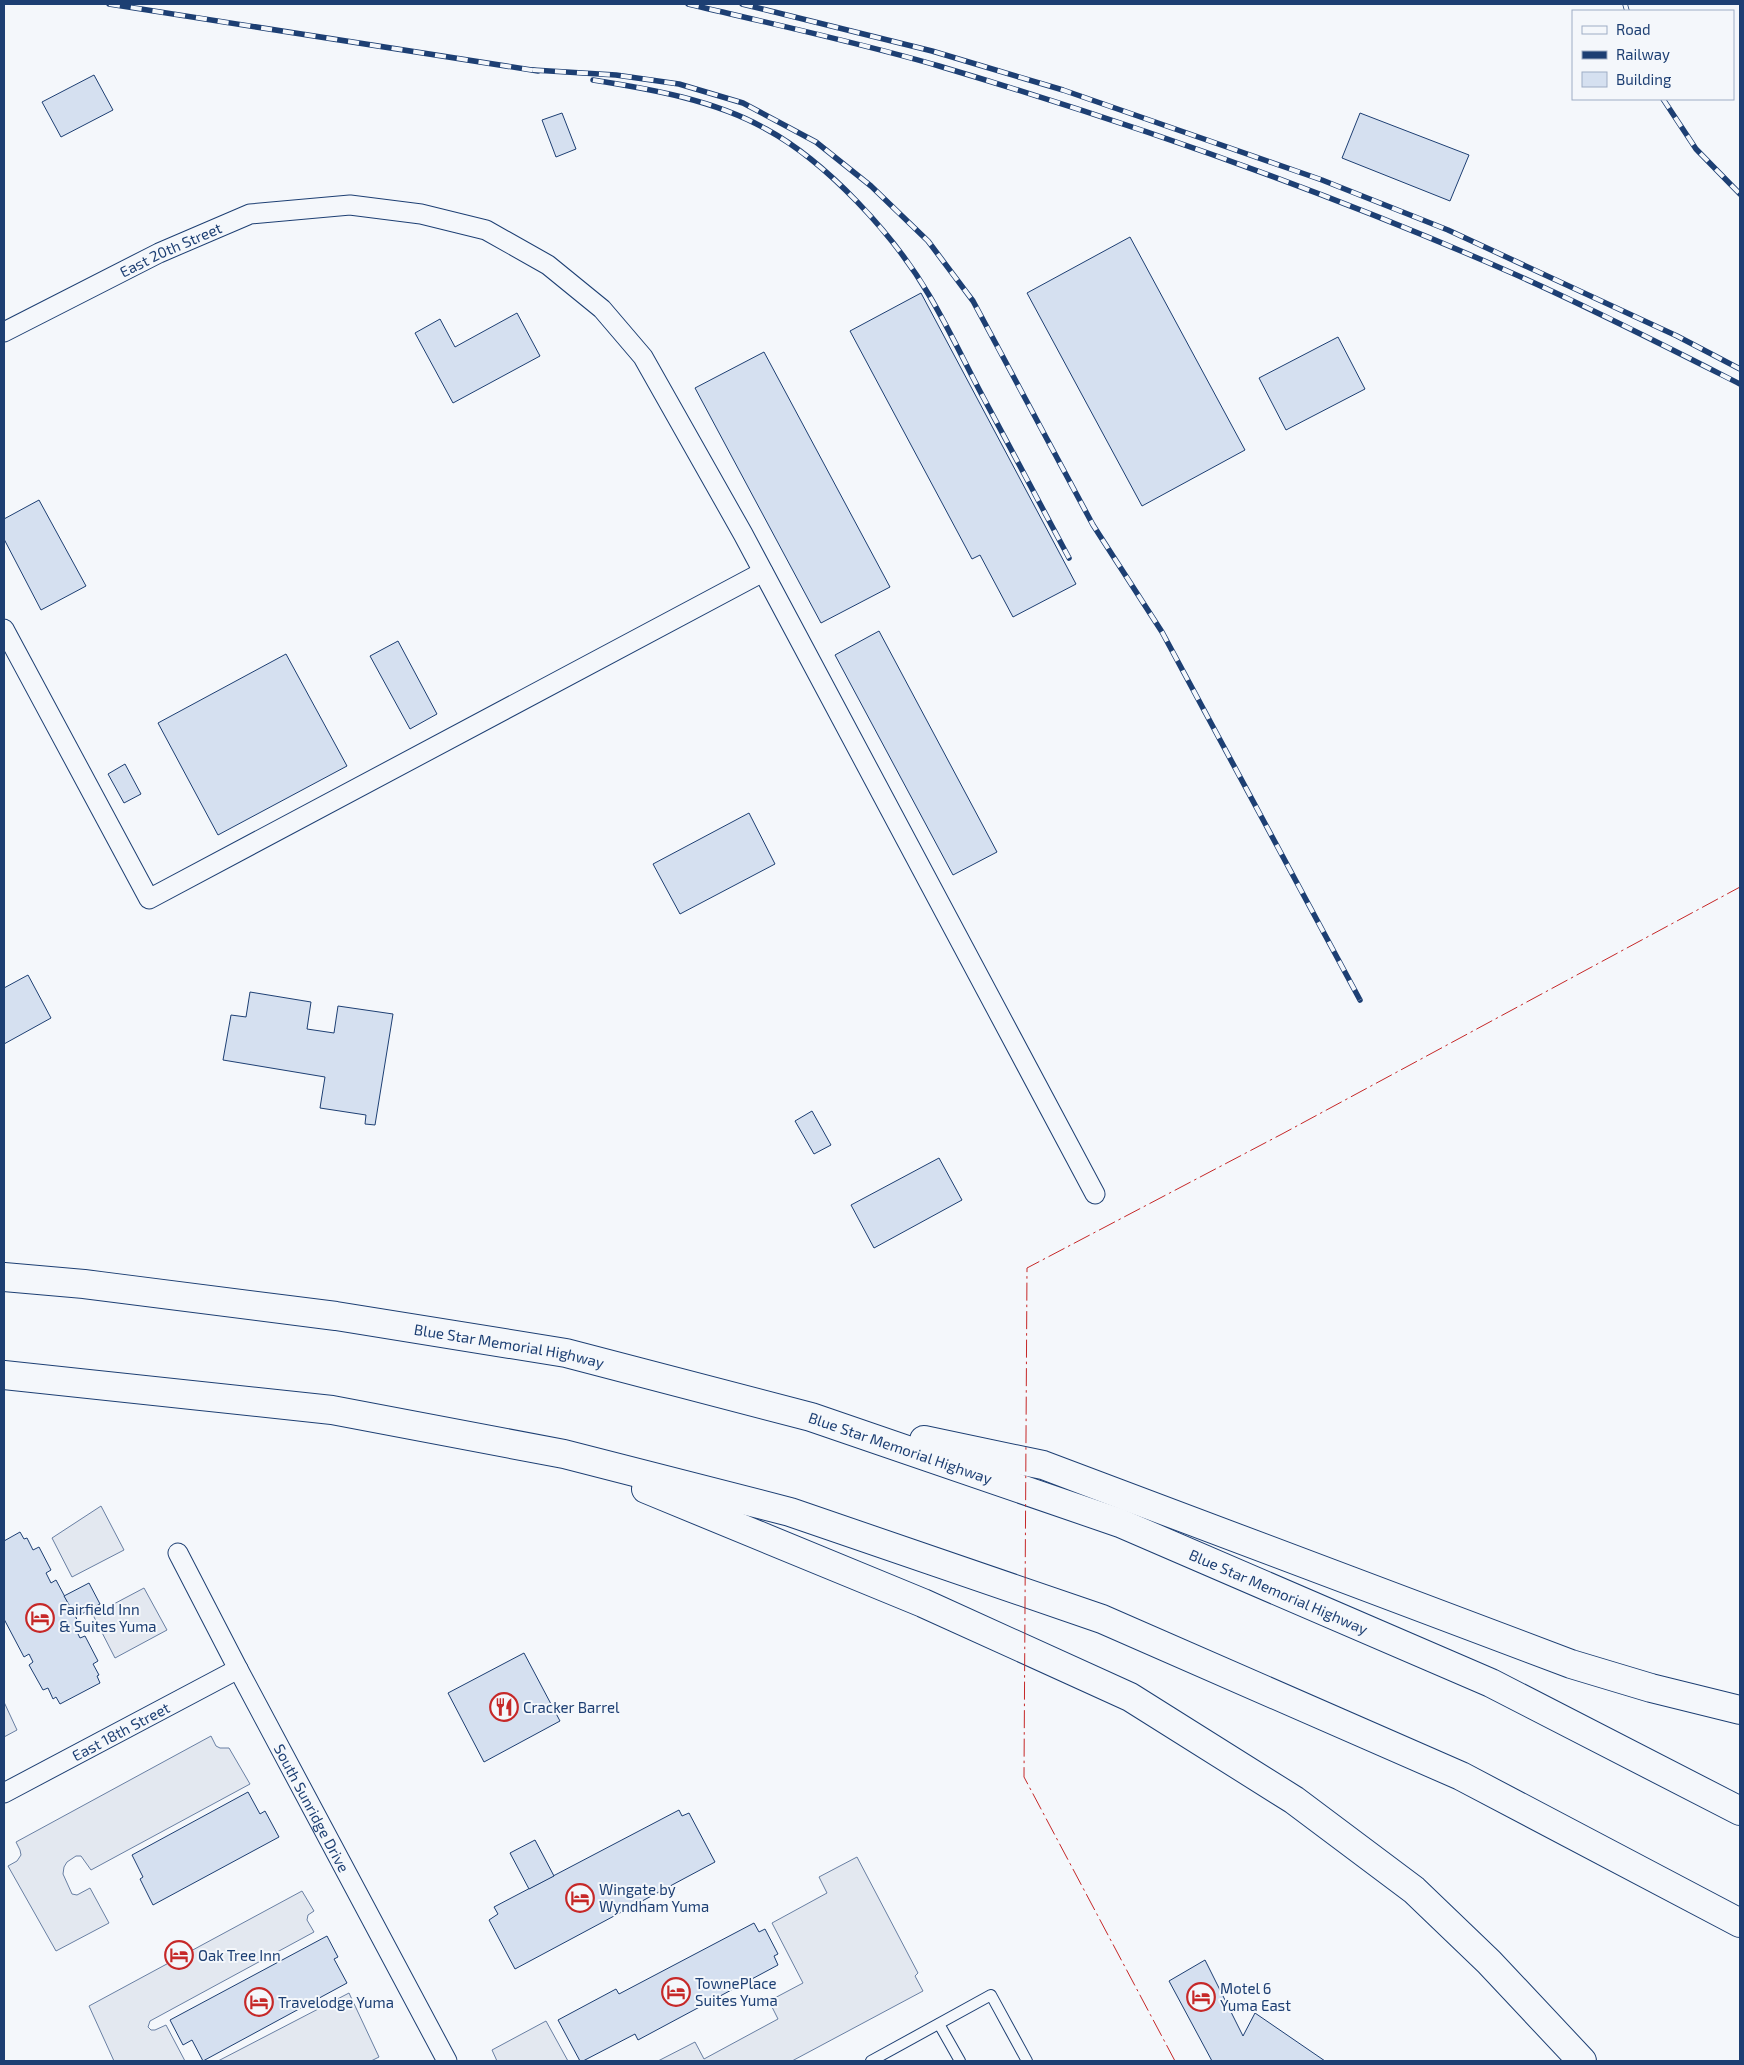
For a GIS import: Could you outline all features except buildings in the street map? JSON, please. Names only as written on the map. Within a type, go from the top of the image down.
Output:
[{"type":"highway","name":"Blue Star Memorial Highway","points":[[4,1277],[84,1284],[336,1316],[566,1353],[811,1417],[1120,1523],[1491,1683],[1740,1811]]},
{"type":"highway","points":[[4,1375],[332,1410],[564,1454],[790,1512],[1102,1619],[1461,1776],[1740,1923]]},
{"type":"highway","points":[[811,1417],[1043,1465],[1571,1664],[1651,1688],[1740,1710]]},
{"type":"highway","points":[[564,1454],[923,1604],[1130,1697],[1294,1800],[1414,1890],[1489,1962],[1582,2061]]},
{"type":"street","name":"East 20th Street","points":[[4,332],[158,253],[250,214],[350,204],[422,214],[486,230],[548,265],[602,309],[643,357],[762,572],[1095,1194]]},
{"type":"street","points":[[4,629],[149,900],[762,572]]},
{"type":"street","name":"South Sunridge Drive","points":[[178,1553],[447,2061]]},
{"type":"street","name":"East 18th Street","points":[[4,1794],[238,1669]]},
{"type":"lane","points":[[871,2061],[991,1996],[1027,2061]]},
{"type":"lane","points":[[939,2024],[960,2061]]},
{"type":"shaded area","points":[[101,1506],[124,1550],[72,1577],[52,1538]]},
{"type":"shaded area","points":[[144,1588],[167,1630],[115,1658],[93,1615]]},
{"type":"shaded area","points":[[4,1702],[17,1730],[4,1737]]},
{"type":"shaded area","points":[[211,1736],[216,1746],[229,1748],[250,1784],[91,1870],[81,1856],[76,1856],[67,1862],[63,1874],[72,1894],[77,1895],[90,1888],[109,1923],[56,1951],[8,1866],[17,1861],[21,1855],[16,1842]]},
{"type":"shaded area","points":[[857,1857],[918,1973],[915,1976],[923,1991],[792,2061],[658,2061],[695,2042],[704,2059],[778,2019],[769,2001],[803,1983],[772,1923],[827,1893],[819,1877]]},
{"type":"shaded area","points":[[302,1891],[314,1911],[308,1915],[307,1920],[314,1932],[150,2021],[148,2027],[151,2030],[166,2025],[185,2061],[114,2061],[89,2006]]},
{"type":"shaded area","points":[[349,1993],[379,2057],[371,2061],[218,2061]]},
{"type":"shaded area","points":[[546,2021],[568,2061],[497,2061],[492,2050]]},
{"type":"railway","points":[[109,4],[538,71]]},
{"type":"railway","points":[[688,4],[908,57],[1085,111],[1229,160],[1371,214],[1512,273],[1598,313],[1740,384]]},
{"type":"railway","points":[[742,4],[932,51],[1063,90],[1322,180],[1448,230],[1677,336],[1740,369]]},
{"type":"railway","points":[[1625,4],[1627,10]]},
{"type":"railway","points":[[533,70],[616,75],[679,84],[743,103],[816,142],[871,186],[928,241],[973,301],[1093,525],[1162,632],[1360,1000]]},
{"type":"railway","points":[[593,80],[682,97],[725,110],[746,119],[789,143],[812,160],[857,202],[897,248],[929,295],[1069,558]]},
{"type":"railway","points":[[1664,100],[1696,149],[1740,194]]},
{"type":"power","points":[[1175,2061],[1024,1777],[1027,1268],[1282,1134],[1740,887]]},
{"type":"place","name":"Fairfield Inn & Suites Yuma","points":[[40,1618]]},
{"type":"place","name":"Cracker Barrel","points":[[504,1707]]},
{"type":"place","name":"Wingate by Wyndham Yuma","points":[[580,1898]]},
{"type":"place","name":"Oak Tree Inn","points":[[179,1955]]},
{"type":"place","name":"TownePlace Suites Yuma","points":[[676,1992]]},
{"type":"place","name":"Motel 6 Yuma East","points":[[1201,1997]]},
{"type":"place","name":"Travelodge Yuma","points":[[259,2002]]}]
